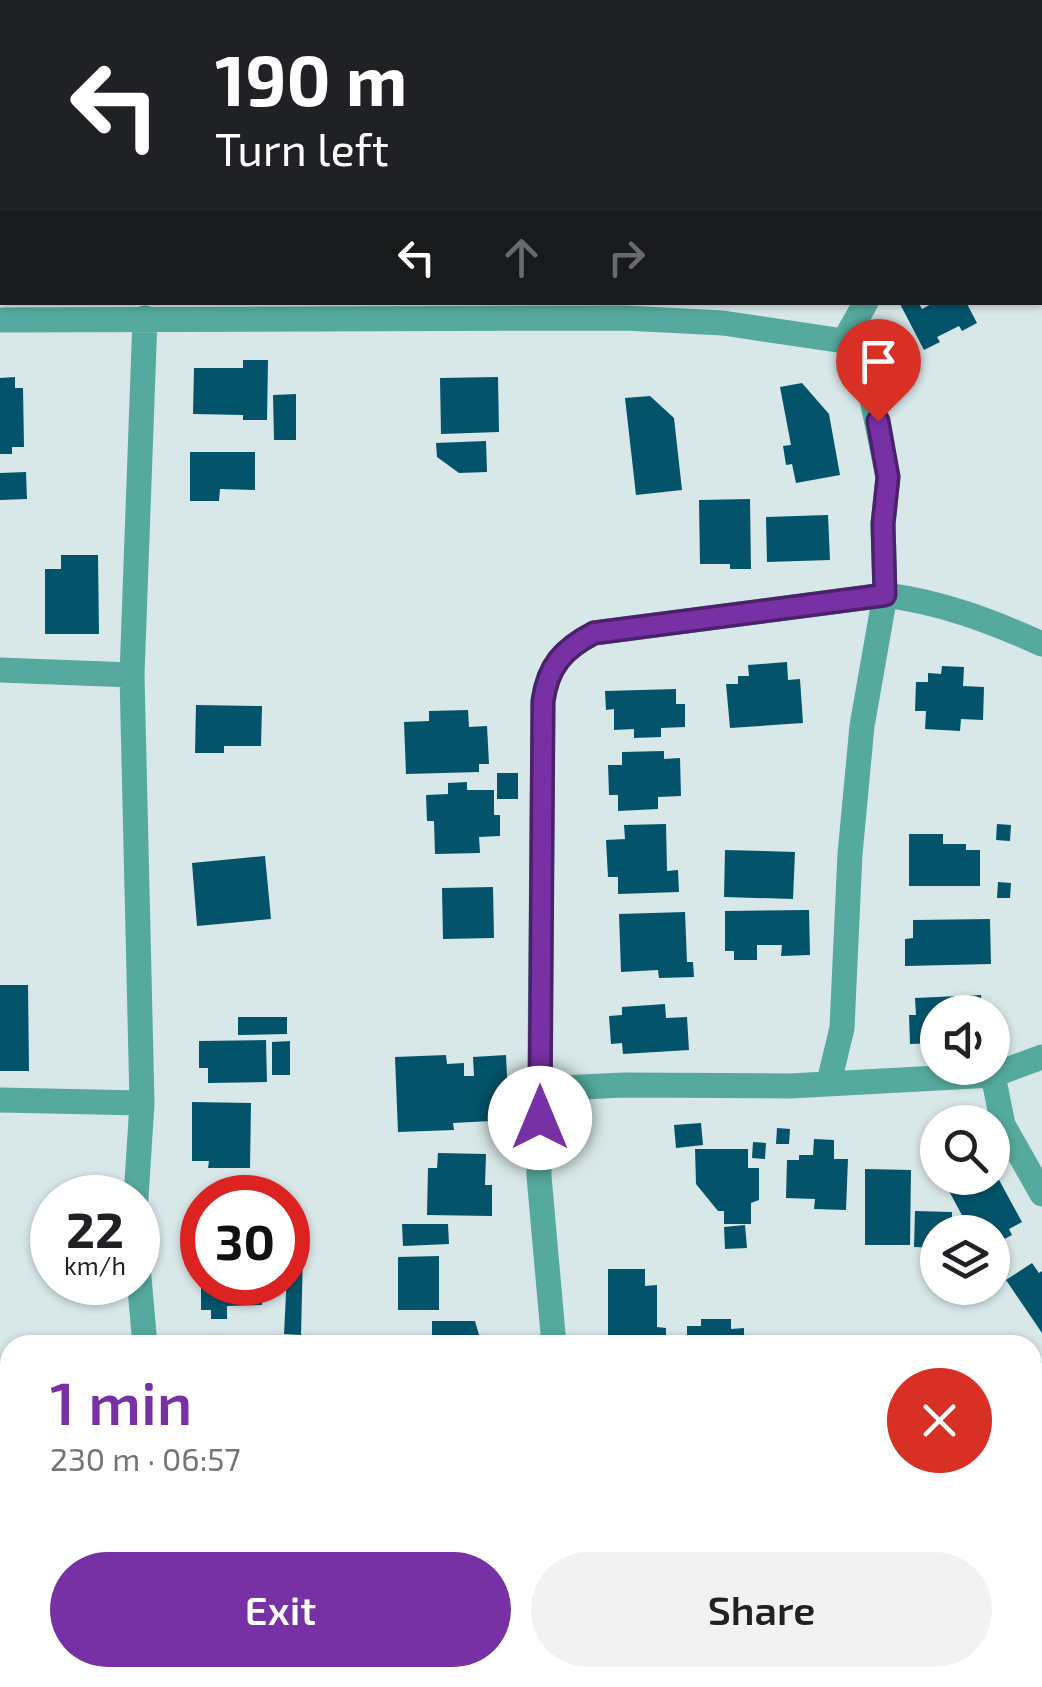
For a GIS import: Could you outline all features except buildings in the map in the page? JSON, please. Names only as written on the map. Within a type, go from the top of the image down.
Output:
[{"type":"street","points":[[844,341],[864,305]]},
{"type":"street","points":[[137,1175],[142,1103],[132,675],[145,318]]},
{"type":"street","points":[[0,320],[625,318],[723,323],[844,341],[857,357],[884,444],[888,477],[883,524],[885,595],[862,726],[850,854],[842,1028],[829,1082]]},
{"type":"street","points":[[553,1335],[540,1176],[540,1089],[543,701],[546,679],[555,662],[573,644],[594,633],[885,595],[984,618],[1042,644]]},
{"type":"street","points":[[0,670],[132,675]]},
{"type":"street","points":[[1010,1069],[1042,1057]]},
{"type":"street","points":[[540,1089],[624,1084],[790,1086],[920,1078]]},
{"type":"street","points":[[995,1085],[1003,1125],[1042,1194]]},
{"type":"street","points":[[0,1100],[142,1103]]},
{"type":"street","points":[[141,1305],[144,1335]]},
{"type":"route","points":[[540,1118],[546,679],[555,662],[573,644],[594,633],[885,595],[883,524],[888,477],[878,421]]}]
